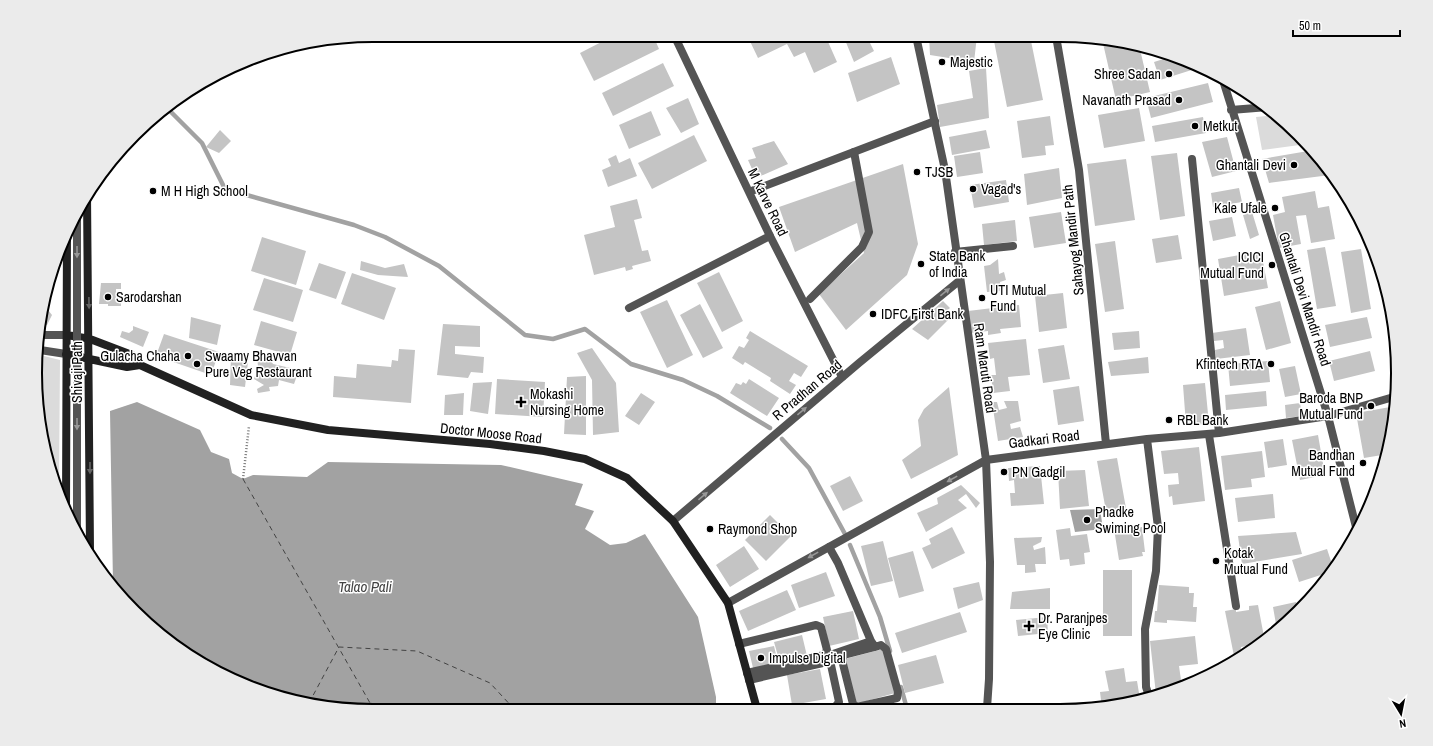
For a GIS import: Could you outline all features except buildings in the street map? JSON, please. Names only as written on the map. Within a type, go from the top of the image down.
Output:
[{"type":"main road","name":"Shivaji Path","points":[[88,204],[90,544]]},
{"type":"main road","name":"Shivaji Path","points":[[66,497],[67,246]]},
{"type":"main road","points":[[66,335],[90,339],[132,355],[140,365]]},
{"type":"main road","name":"Doctor Moose Road","points":[[66,354],[126,367],[140,365],[251,415],[328,430],[490,444],[585,459],[627,478],[674,521],[728,603],[756,704]]},
{"type":"street","name":"M Karve Road","points":[[677,42],[770,236],[842,378]]},
{"type":"street","name":"Ram Maruti Road","points":[[917,42],[945,170],[959,281],[986,460],[990,562],[989,679],[987,704]]},
{"type":"street","name":"Sahayog Mandir Path","points":[[1057,42],[1080,170],[1106,444]]},
{"type":"street","name":"Ghantali Devi Mandir Road","points":[[1224,85],[1328,416],[1355,523]]},
{"type":"street","points":[[1231,110],[1259,108]]},
{"type":"street","points":[[749,192],[935,121]]},
{"type":"street","points":[[810,299],[862,247],[869,232],[854,152]]},
{"type":"street","points":[[1192,159],[1219,433]]},
{"type":"street","points":[[77,225],[77,521]]},
{"type":"street","points":[[629,308],[770,236]]},
{"type":"street","points":[[955,252],[1013,246]]},
{"type":"street","name":"R Pradhan Road","points":[[674,521],[959,281]]},
{"type":"street","points":[[45,335],[66,335]]},
{"type":"street","points":[[43,350],[66,354]]},
{"type":"street","name":"Gadkari Road","points":[[728,603],[986,460],[1147,439],[1209,435],[1328,416],[1390,398]]},
{"type":"street","points":[[1209,435],[1236,606]]},
{"type":"street","points":[[1147,439],[1158,527],[1156,571],[1145,629],[1146,687],[1148,692]]},
{"type":"street","points":[[829,547],[838,563],[873,644]]},
{"type":"street","points":[[739,644],[816,625],[821,627],[827,650],[824,655],[748,677]]},
{"type":"street","points":[[853,704],[842,660],[844,655],[873,644]]},
{"type":"street","points":[[833,654],[873,644],[881,645],[886,648],[898,692],[897,698],[870,704]]},
{"type":"street","points":[[748,677],[827,662],[831,665],[839,702],[837,704]]},
{"type":"path","points":[[244,479],[251,415]]},
{"type":"shaded area","points":[[1269,116],[1300,145],[1262,150],[1256,117]]},
{"type":"shaded area","points":[[43,356],[60,360],[59,476],[48,438],[42,373]]},
{"type":"water","name":"Talao Pali","points":[[137,402],[200,430],[211,452],[229,459],[232,473],[243,479],[253,475],[307,477],[328,462],[501,465],[583,484],[575,505],[594,511],[585,529],[610,545],[626,543],[645,534],[698,617],[716,697],[716,704],[351,703],[308,698],[287,693],[246,679],[227,670],[207,660],[171,636],[139,607],[113,578],[110,411]]},
{"type":"water","name":"Phadke Swiming Pool","points":[[1100,509],[1103,529],[1075,532],[1070,510]]},
{"type":"waterway","points":[[170,111],[202,143],[225,189],[354,225],[385,237],[439,266],[525,335],[553,339],[585,329],[631,364],[683,380],[717,396],[770,428]]},
{"type":"waterway","points":[[782,439],[809,468],[845,534]]},
{"type":"waterway","points":[[850,545],[880,617],[890,651]]},
{"type":"waterway","points":[[901,687],[906,704]]},
{"type":"ferry route","points":[[243,479],[371,704]]},
{"type":"ferry route","points":[[311,698],[339,647],[417,651],[490,683],[509,704]]},
{"type":"place","name":"Majestic","points":[[942,62]]},
{"type":"place","name":"Shree Sadan","points":[[1169,74]]},
{"type":"place","name":"Navanath Prasad","points":[[1179,100]]},
{"type":"place","name":"Metkut","points":[[1195,126]]},
{"type":"place","name":"Ghantali Devi","points":[[1294,165]]},
{"type":"place","name":"TJSB","points":[[917,172]]},
{"type":"place","name":"Vagad's","points":[[973,189]]},
{"type":"place","name":"M H High School","points":[[153,191]]},
{"type":"place","name":"Kale Ufale","points":[[1275,208]]},
{"type":"place","name":"State Bank of India","points":[[921,264]]},
{"type":"place","name":"ICICI Mutual Fund","points":[[1272,265]]},
{"type":"place","name":"Sarodarshan","points":[[108,297]]},
{"type":"place","name":"UTI Mutual Fund","points":[[982,298]]},
{"type":"place","name":"IDFC First Bank","points":[[873,314]]},
{"type":"place","name":"Gulacha Chaha","points":[[188,356]]},
{"type":"place","name":"Swaamy Bhavvan Pure Veg Restaurant","points":[[197,364]]},
{"type":"place","name":"Kfintech RTA","points":[[1271,364]]},
{"type":"place","name":"Mokashi Nursing Home","points":[[521,402]]},
{"type":"place","name":"Baroda BNP Mutual Fund","points":[[1371,406]]},
{"type":"place","name":"RBL Bank","points":[[1169,420]]},
{"type":"place","name":"Bandhan Mutual Fund","points":[[1363,463]]},
{"type":"place","name":"PN Gadgil","points":[[1004,472]]},
{"type":"place","name":"Phadke Swiming Pool","points":[[1087,520]]},
{"type":"place","name":"Raymond Shop","points":[[710,529]]},
{"type":"place","name":"Kotak Mutual Fund","points":[[1216,561]]},
{"type":"place","name":"Dr. Paranjpes Eye Clinic","points":[[1029,626]]},
{"type":"place","name":"Impulse Digital","points":[[761,658]]}]
